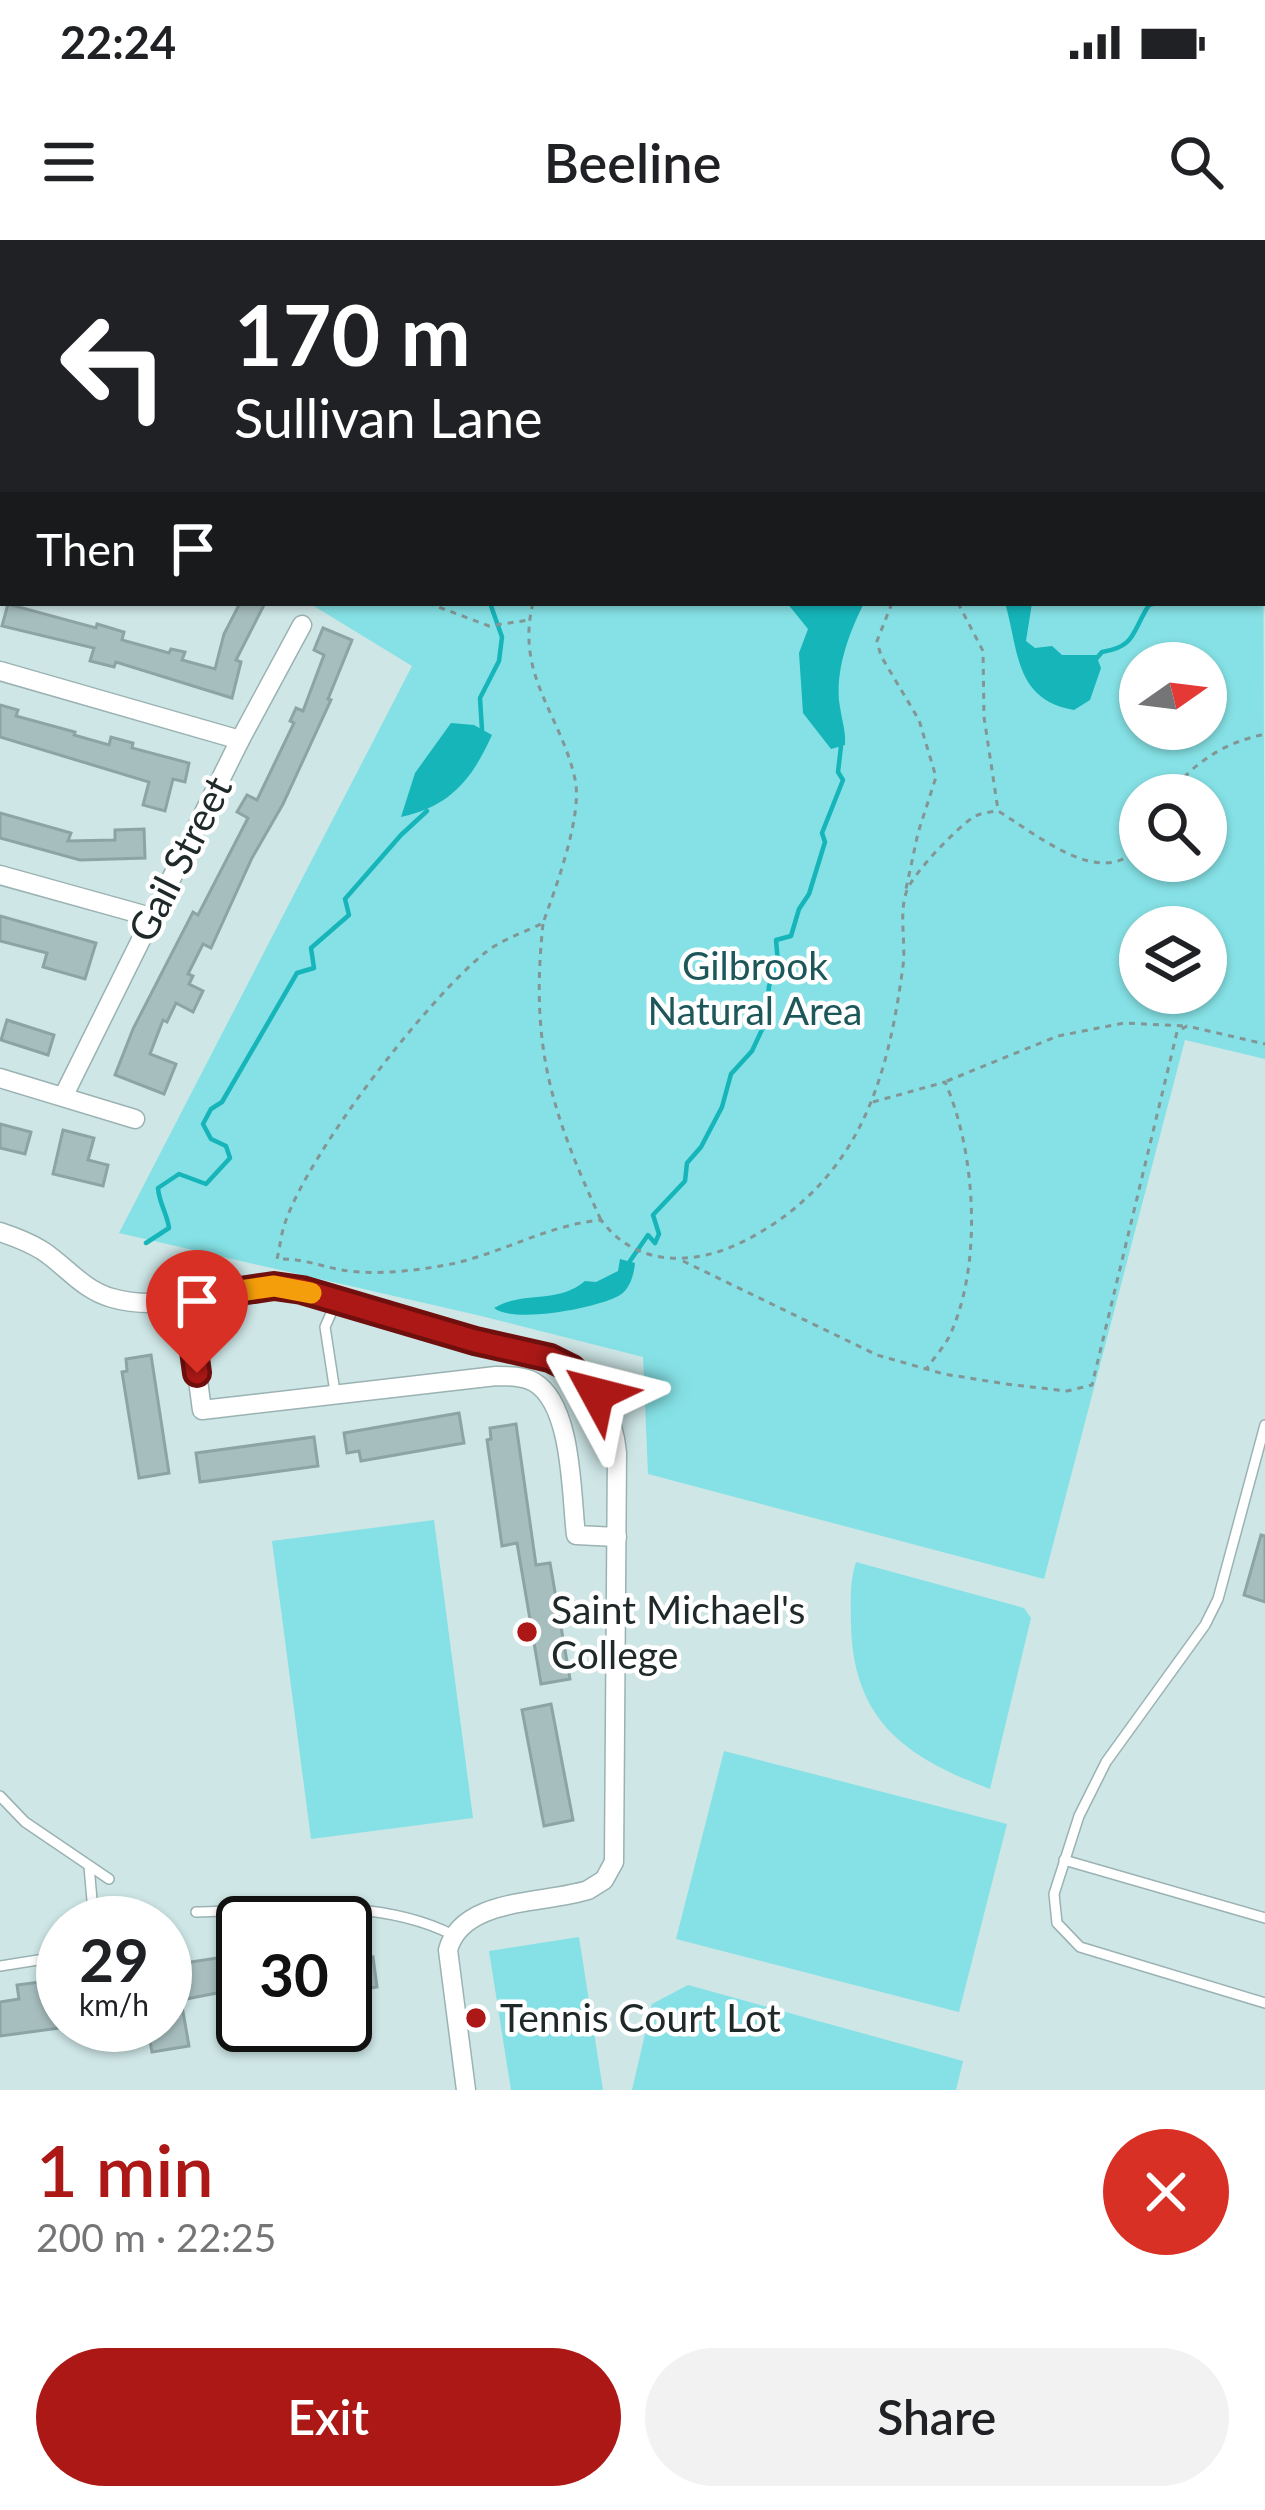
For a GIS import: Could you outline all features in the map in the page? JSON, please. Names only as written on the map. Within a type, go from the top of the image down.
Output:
[{"type":"street","name":"Gail Street","points":[[64,1095],[240,740],[302,626]]},
{"type":"street","points":[[0,671],[240,740]]},
{"type":"street","points":[[0,875],[151,916]]},
{"type":"street","points":[[0,1078],[135,1119]]},
{"type":"street","points":[[0,1232],[42,1250],[100,1294],[136,1303],[274,1286],[541,1355],[572,1369],[597,1394],[615,1434],[614,1862],[604,1880],[588,1889],[487,1912],[467,1920],[453,1935],[448,1961],[466,2090]]},
{"type":"street","points":[[187,1299],[202,1410],[496,1376],[536,1383],[552,1402],[562,1425],[575,1535],[617,1538]]},
{"type":"lane","points":[[335,1392],[325,1327],[336,1302]]},
{"type":"lane","points":[[1265,1425],[1218,1600],[1089,1791],[1054,1894],[1058,1923],[1080,1946],[1265,2003]]},
{"type":"lane","points":[[0,1796],[25,1822],[109,1879]]},
{"type":"lane","points":[[1064,1860],[1265,1918]]},
{"type":"lane","points":[[89,1866],[92,1896]]},
{"type":"lane","points":[[196,1912],[375,1912],[416,1918],[453,1935]]},
{"type":"lane","points":[[0,1966],[36,1960]]},
{"type":"path","points":[[436,606],[488,626],[529,620]]},
{"type":"path","points":[[532,606],[530,665],[576,782],[576,820],[543,922],[539,1040],[568,1149],[601,1220],[616,1240],[650,1256],[682,1260],[877,1355],[1006,1384],[1067,1391],[1093,1385],[1178,1032],[1187,1026]]},
{"type":"path","points":[[682,1260],[719,1252],[807,1202],[842,1162],[872,1103],[903,965],[906,891],[936,777],[919,720],[881,656],[878,641],[891,606]]},
{"type":"path","points":[[960,606],[983,651],[981,692],[998,811]]},
{"type":"path","points":[[1187,774],[1234,741],[1265,734]]},
{"type":"path","points":[[906,891],[974,815],[998,811],[1055,848],[1094,862],[1119,860]]},
{"type":"path","points":[[543,922],[491,948],[458,977],[416,1026],[314,1164],[285,1223],[278,1259],[296,1258],[348,1271],[417,1268],[458,1263],[576,1222],[601,1220]]},
{"type":"path","points":[[872,1103],[945,1082],[1058,1036],[1124,1023],[1187,1026],[1265,1044]]},
{"type":"path","points":[[927,1369],[948,1338],[963,1292],[969,1246],[971,1182],[960,1117],[945,1082]]},
{"type":"green space","name":"Gilbrook Natural Area","points":[[314,606],[1264,606],[1265,1059],[1185,1040],[1044,1579],[648,1474],[643,1357],[119,1233],[412,666]]},
{"type":"green space","points":[[434,1520],[473,1818],[311,1839],[272,1541]]},
{"type":"green space","points":[[856,1562],[1024,1608],[1031,1618],[990,1789],[909,1748],[874,1711],[854,1659],[851,1601]]},
{"type":"green space","points":[[724,1751],[1007,1824],[959,2012],[676,1939]]},
{"type":"green space","points":[[579,1937],[603,2090],[511,2090],[489,1951]]},
{"type":"green space","points":[[688,1985],[963,2061],[956,2090],[632,2090],[652,2004]]},
{"type":"shaded area","points":[[789,606],[863,606],[848,640],[839,680],[845,745],[831,749],[803,713],[799,653],[808,629]]},
{"type":"shaded area","points":[[1006,606],[1032,606],[1026,641],[1035,648],[1052,646],[1062,655],[1096,655],[1101,668],[1090,700],[1074,710],[1040,696],[1029,684]]},
{"type":"shaded area","points":[[451,723],[474,725],[492,735],[458,788],[434,806],[401,817],[415,773]]},
{"type":"shaded area","points":[[620,1259],[635,1263],[632,1276],[623,1292],[609,1300],[537,1314],[494,1308],[563,1293],[585,1281],[596,1282],[618,1271]]},
{"type":"building","points":[[7,606],[15,606],[124,632],[122,640],[169,653],[171,649],[185,652],[182,660],[215,669],[224,634],[238,606],[263,606],[236,660],[241,662],[232,698],[116,662],[114,667],[90,661],[94,648],[2,626]]},
{"type":"building","points":[[323,628],[352,640],[331,700],[283,804],[211,948],[203,944],[188,974],[193,976],[189,984],[203,991],[193,1012],[176,1003],[167,1022],[163,1020],[150,1054],[176,1064],[164,1094],[115,1075],[133,1029],[193,912],[198,915],[248,818],[237,812],[247,795],[257,800],[294,723],[290,721],[296,708],[303,711],[324,655],[314,650]]},
{"type":"building","points":[[0,705],[18,710],[16,716],[74,735],[109,745],[111,737],[133,743],[132,748],[189,763],[185,782],[173,779],[165,811],[143,805],[149,782],[0,737]]},
{"type":"building","points":[[0,813],[71,833],[68,841],[115,840],[115,830],[144,829],[145,858],[80,860],[0,838]]},
{"type":"building","points":[[0,916],[96,943],[85,979],[43,967],[47,953],[0,941]]},
{"type":"building","points":[[7,1020],[54,1035],[48,1055],[1,1040]]},
{"type":"building","points":[[0,1124],[31,1132],[25,1154],[0,1148]]},
{"type":"building","points":[[63,1130],[94,1138],[88,1160],[108,1165],[103,1186],[53,1174]]},
{"type":"building","points":[[151,1355],[169,1473],[139,1478],[122,1372],[127,1371],[126,1359]]},
{"type":"building","points":[[459,1413],[464,1443],[361,1461],[359,1451],[347,1453],[344,1433]]},
{"type":"building","points":[[516,1424],[536,1565],[550,1563],[570,1679],[541,1684],[517,1543],[502,1546],[487,1440],[491,1439],[490,1428]]},
{"type":"building","points":[[314,1437],[318,1466],[200,1482],[196,1453]]},
{"type":"building","points":[[1261,1535],[1265,1536],[1265,1602],[1244,1595]]},
{"type":"building","points":[[551,1704],[573,1820],[544,1826],[522,1710]]},
{"type":"building","points":[[372,1957],[377,1987],[372,1988]]},
{"type":"building","points":[[216,1958],[216,1993],[192,1998],[192,1962]]},
{"type":"building","points":[[36,1983],[36,2031],[0,2036],[0,2002],[19,1999],[17,1985]]},
{"type":"waterway","points":[[482,730],[480,698],[499,661],[502,637],[491,606]]},
{"type":"waterway","points":[[1096,659],[1127,642],[1148,606]]},
{"type":"waterway","points":[[630,1261],[648,1235],[655,1243],[659,1234],[653,1215],[685,1181],[687,1163],[722,1107],[731,1074],[752,1051],[766,1021],[769,986],[778,963],[776,940],[791,936],[809,894],[825,842],[822,833],[843,780],[838,772],[841,746]]},
{"type":"waterway","points":[[146,1243],[169,1228],[158,1188],[179,1174],[206,1184],[230,1158],[226,1146],[211,1139],[203,1124],[211,1109],[222,1102],[297,973],[314,968],[311,948],[349,915],[345,899],[427,811]]},
{"type":"slow traffic","points":[[211,1295],[274,1286],[311,1293]]},
{"type":"place","name":"Saint Michael's College","points":[[527,1632]]},
{"type":"place","name":"Tennis Court Lot","points":[[476,2018]]},
{"type":"route","points":[[197,1373],[187,1299],[274,1286],[550,1358],[572,1369],[597,1394]]}]
